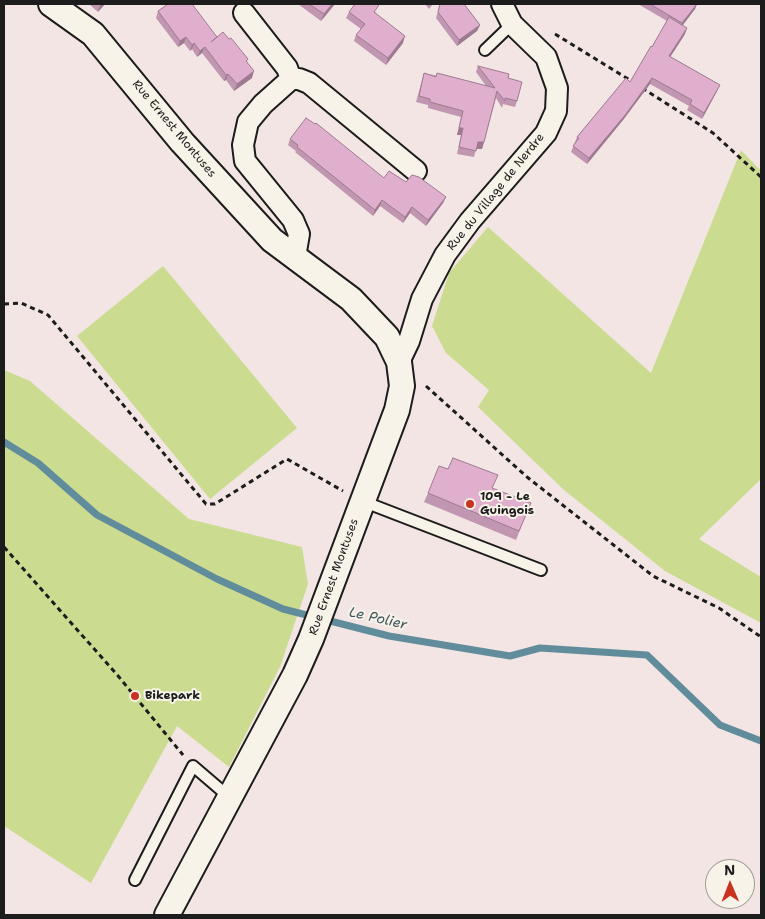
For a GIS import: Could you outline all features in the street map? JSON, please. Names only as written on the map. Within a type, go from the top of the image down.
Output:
[{"type":"street","name":"Rue Ernest Montuses","points":[[50,4],[93,34],[182,142],[272,240],[351,299],[387,337],[399,362],[402,386],[397,410],[311,639],[295,675],[167,915]]},
{"type":"street","name":"Rue du Village de Nerdre","points":[[399,362],[409,341],[422,299],[445,256],[470,221],[546,133],[556,111],[557,88],[546,57],[512,24],[502,4]]},
{"type":"street","points":[[244,13],[287,68],[291,79]]},
{"type":"street","points":[[296,257],[299,234],[293,220],[245,161],[243,145],[248,122],[263,104],[291,79],[299,79],[309,83],[416,171]]},
{"type":"lane","points":[[485,50],[512,24]]},
{"type":"lane","points":[[362,501],[541,570]]},
{"type":"lane","points":[[135,880],[193,766],[221,790],[231,795]]},
{"type":"path","points":[[548,30],[713,133],[761,178]]},
{"type":"path","points":[[4,304],[21,303],[48,315],[206,504],[215,504],[286,459],[362,501]]},
{"type":"path","points":[[399,362],[527,476],[653,576],[719,608],[761,637]]},
{"type":"path","points":[[4,547],[119,677],[193,766]]},
{"type":"green space","points":[[741,150],[759,169],[761,168],[761,479],[699,539],[761,577],[761,623],[665,571],[564,490],[478,407],[489,390],[446,353],[432,326],[449,273],[488,227],[651,373]]},
{"type":"green space","points":[[163,266],[297,428],[210,499],[77,336]]},
{"type":"green space","name":"Bikepark","points":[[4,370],[30,381],[189,519],[302,547],[308,584],[280,667],[229,767],[177,726],[91,883],[4,826]]},
{"type":"building","points":[[168,4],[192,4],[217,37],[223,32],[229,39],[231,38],[248,59],[246,61],[254,71],[237,84],[228,74],[226,75],[205,47],[200,51],[186,37],[180,41],[158,11]]},
{"type":"building","points":[[309,4],[332,4],[324,14]]},
{"type":"building","points":[[355,4],[379,5],[374,12],[405,36],[388,58],[356,35],[365,24],[349,12]]},
{"type":"building","points":[[440,4],[464,4],[480,25],[459,40],[438,12]]},
{"type":"building","points":[[650,4],[697,4],[682,23]]},
{"type":"building","points":[[669,17],[687,28],[669,56],[720,85],[704,113],[690,104],[692,100],[652,78],[626,114],[589,158],[573,146],[579,138],[577,137],[626,78],[630,82]]},
{"type":"building","points":[[478,66],[509,74],[508,78],[522,82],[517,101],[505,98],[505,101],[497,91],[484,142],[478,142],[476,151],[459,147],[463,128],[459,128],[463,111],[430,102],[430,99],[419,96],[424,73],[436,77],[437,73],[495,88]]},
{"type":"building","points":[[306,118],[316,123],[384,178],[389,171],[406,182],[412,175],[419,177],[446,197],[428,220],[412,207],[405,217],[382,200],[375,210],[297,147],[298,145],[290,139]]},
{"type":"building","points":[[453,458],[498,475],[492,488],[531,503],[519,531],[428,493],[439,466],[448,469]]},
{"type":"waterway","name":"Le Polier","points":[[4,442],[38,463],[97,515],[217,579],[283,609],[389,636],[510,656],[540,648],[647,655],[720,725],[761,741]]},
{"type":"place","name":"109 - Le Guingois","points":[[470,504]]},
{"type":"place","name":"Bikepark","points":[[135,696]]}]
